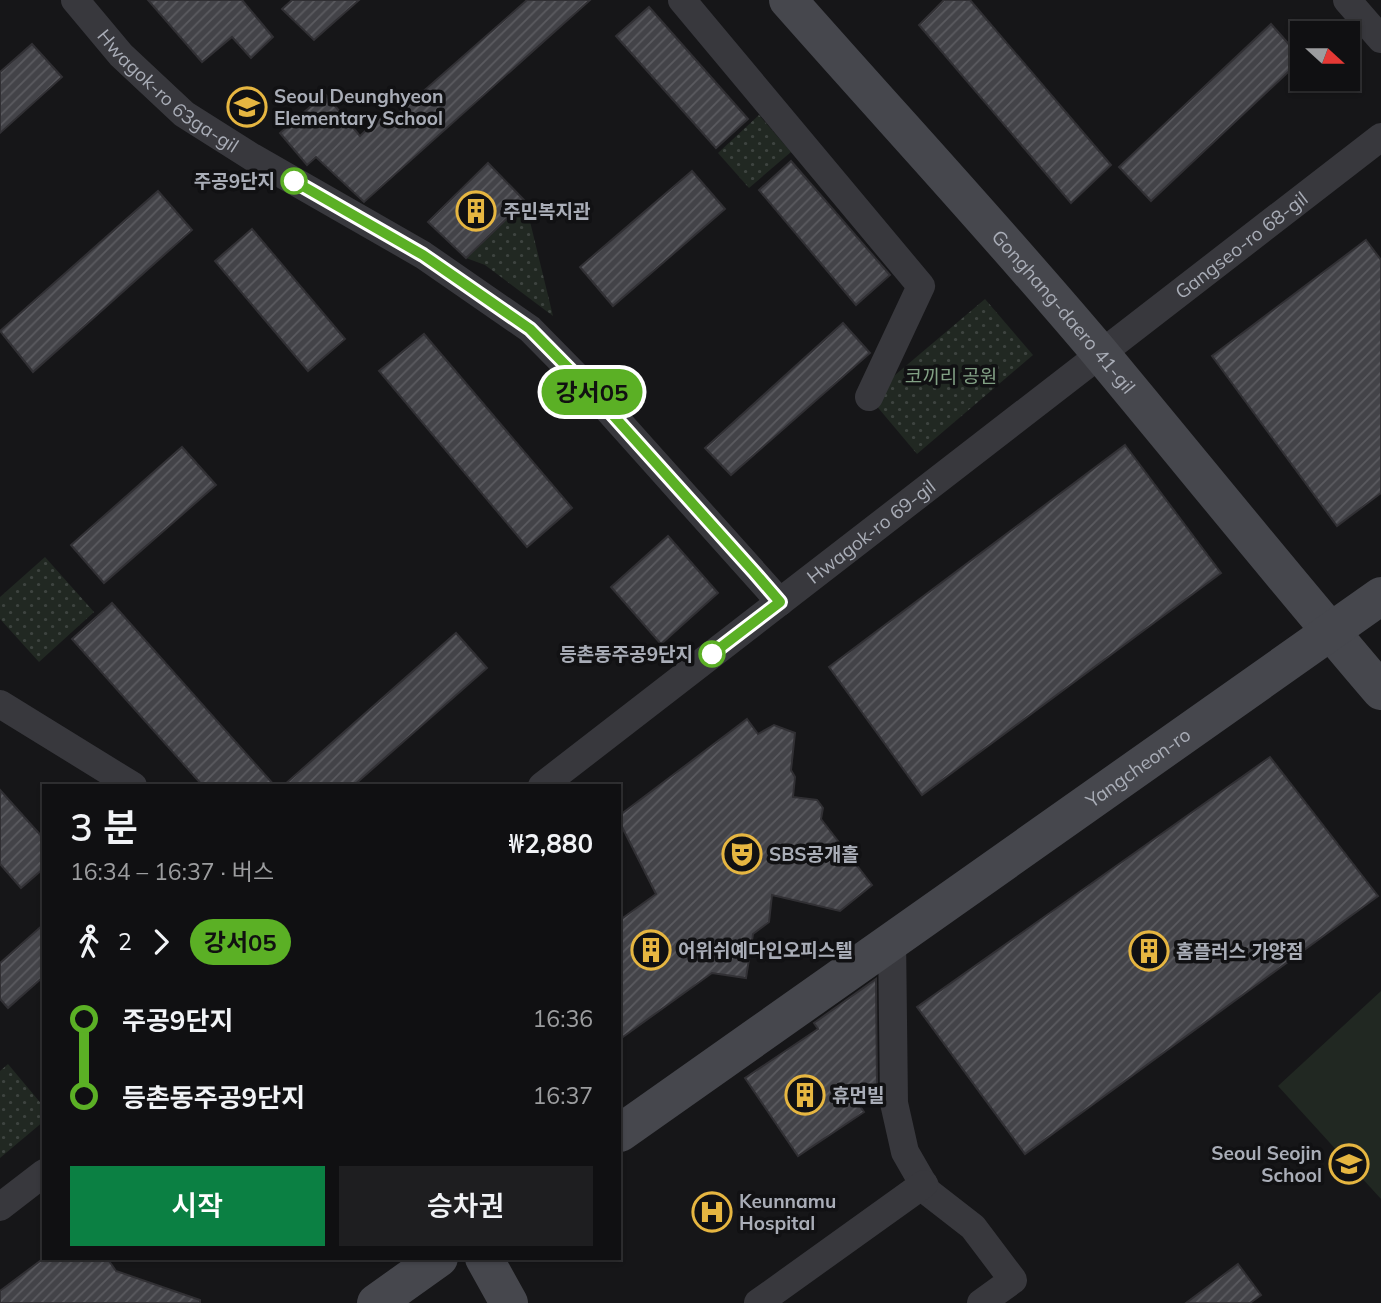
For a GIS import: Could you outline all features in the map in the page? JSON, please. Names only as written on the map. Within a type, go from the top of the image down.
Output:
[{"type":"main road","name":"Gonghang-daero 41-gil","points":[[788,0],[1100,354],[1269,554],[1329,633],[1381,691]]},
{"type":"main road","name":"Yangcheon-ro","points":[[621,1132],[892,938],[1381,596]]},
{"type":"main road","points":[[376,1303],[436,1260]]},
{"type":"main road","points":[[485,1260],[509,1303]]},
{"type":"street","name":"Hwagok-ro 63ga-gil","points":[[75,0],[121,55],[184,114],[252,157],[423,255],[530,329],[593,393],[780,602]]},
{"type":"street","points":[[682,0],[921,286],[869,397]]},
{"type":"street","points":[[1347,0],[1381,39]]},
{"type":"street","name":"Gangseo-ro 68-gil","points":[[1100,354],[1381,137]]},
{"type":"street","name":"Hwagok-ro 69-gil","points":[[545,784],[1100,354]]},
{"type":"street","points":[[0,704],[130,784]]},
{"type":"street","points":[[892,938],[894,1103],[905,1152],[928,1192],[973,1227],[1013,1280],[981,1303]]},
{"type":"street","points":[[0,1207],[42,1175]]},
{"type":"street","points":[[758,1303],[924,1184]]},
{"type":"green space","points":[[759,115],[791,152],[749,188],[718,153]]},
{"type":"green space","points":[[525,201],[553,316],[485,265],[466,258]]},
{"type":"green space","name":"코끼리 공원","points":[[985,299],[1033,355],[917,454],[869,397]]},
{"type":"green space","points":[[45,557],[94,612],[39,662],[0,619],[0,597]]},
{"type":"green space","points":[[1381,991],[1381,1199],[1278,1086]]},
{"type":"green space","points":[[8,1064],[42,1105],[42,1123],[0,1158],[0,1071]]},
{"type":"building","points":[[148,0],[242,0],[273,37],[251,58],[232,37],[202,62]]},
{"type":"building","points":[[292,0],[359,0],[314,40],[282,9]]},
{"type":"building","points":[[527,0],[590,0],[364,202],[316,157],[307,165],[280,133],[325,94],[360,136],[386,111],[393,118]]},
{"type":"building","points":[[944,0],[970,0],[1111,165],[1071,203],[919,25]]},
{"type":"building","points":[[649,7],[748,119],[716,148],[616,36]]},
{"type":"building","points":[[1271,24],[1290,45],[1290,70],[1151,201],[1119,167]]},
{"type":"building","points":[[32,44],[62,77],[0,133],[0,72]]},
{"type":"building","points":[[791,161],[890,275],[856,305],[759,190]]},
{"type":"building","name":"주민복지관","points":[[488,163],[525,201],[466,258],[428,222]]},
{"type":"building","points":[[692,171],[725,209],[613,306],[580,267]]},
{"type":"building","points":[[158,191],[192,230],[33,372],[0,331]]},
{"type":"building","points":[[252,229],[345,339],[308,371],[215,261]]},
{"type":"building","points":[[1366,240],[1381,260],[1381,493],[1337,526],[1212,356]]},
{"type":"building","points":[[843,323],[870,353],[731,475],[705,448]]},
{"type":"building","points":[[424,334],[572,508],[527,547],[379,371]]},
{"type":"building","points":[[1125,445],[1221,573],[922,795],[829,667]]},
{"type":"building","points":[[182,447],[216,485],[104,583],[71,545]]},
{"type":"building","points":[[668,536],[718,593],[661,644],[611,587]]},
{"type":"building","points":[[112,603],[273,784],[201,784],[72,639]]},
{"type":"building","points":[[456,633],[487,668],[355,784],[285,784]]},
{"type":"building","name":"SBS공개홀","points":[[747,719],[758,734],[774,725],[795,733],[791,770],[795,777],[793,797],[817,800],[823,808],[821,819],[872,885],[840,911],[772,895],[769,922],[753,934],[746,978],[712,973],[621,1038],[621,919],[656,894],[621,825],[621,814]]},
{"type":"building","name":"홈플러스 가양점","points":[[1270,757],[1378,896],[1025,1154],[917,1007]]},
{"type":"building","points":[[0,790],[42,837],[42,870],[21,888],[0,864]]},
{"type":"building","points":[[42,926],[42,978],[8,1008],[0,999],[0,963]]},
{"type":"building","name":"휴먼빌","points":[[876,979],[877,1089],[858,1103],[864,1112],[798,1156],[745,1078],[818,1029],[814,1023]]},
{"type":"building","points":[[42,1260],[108,1260],[116,1271],[200,1300],[200,1303],[0,1303],[0,1291]]},
{"type":"building","points":[[1238,1264],[1261,1295],[1250,1303],[1186,1303]]},
{"type":"bus line","name":"강서05","points":[[294,181],[423,255],[530,329],[593,393],[754,572],[780,602],[712,654]]},
{"type":"place","name":"Seoul Deunghyeon Elementary School","points":[[247,107]]},
{"type":"place","name":"주공9단지","points":[[294,181]]},
{"type":"place","name":"주민복지관","points":[[476,211]]},
{"type":"place","name":"등촌동주공9단지","points":[[712,654]]},
{"type":"place","name":"SBS공개홀","points":[[742,854]]},
{"type":"place","name":"어위쉬예다인오피스텔","points":[[651,950]]},
{"type":"place","name":"홈플러스 가양점","points":[[1149,951]]},
{"type":"place","name":"휴먼빌","points":[[805,1095]]},
{"type":"place","name":"Seoul Seojin School","points":[[1349,1164]]},
{"type":"place","name":"Keunnamu Hospital","points":[[712,1212]]}]
